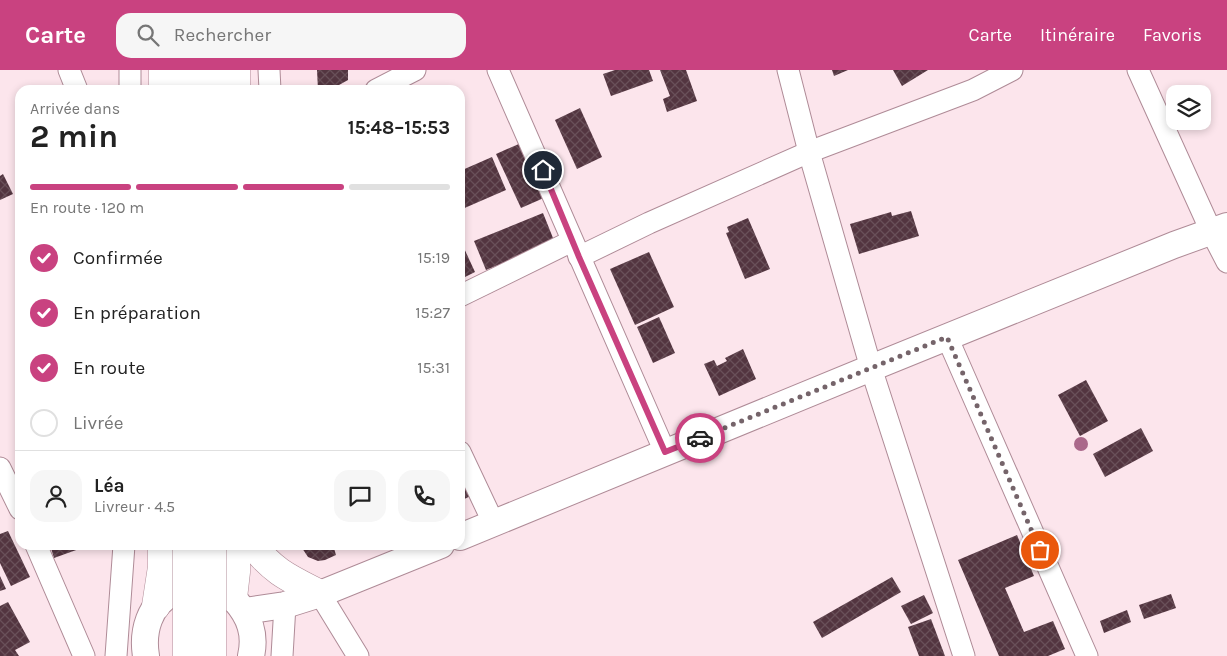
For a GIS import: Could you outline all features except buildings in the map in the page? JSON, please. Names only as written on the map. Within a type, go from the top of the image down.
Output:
[{"type":"main road","points":[[163,85],[164,70]]},
{"type":"main road","points":[[188,70],[189,85]]},
{"type":"main road","points":[[214,70],[214,85]]},
{"type":"main road","points":[[236,70],[236,85]]},
{"type":"main road","points":[[152,614],[162,567],[162,550]]},
{"type":"main road","points":[[187,550],[187,656]]},
{"type":"main road","points":[[212,550],[212,656]]},
{"type":"main road","points":[[236,550],[239,605]]},
{"type":"main road","points":[[257,550],[264,559],[274,557],[320,594]]},
{"type":"street","points":[[69,70],[75,85]]},
{"type":"street","points":[[130,70],[130,85]]},
{"type":"street","points":[[269,70],[270,85]]},
{"type":"street","points":[[386,85],[415,70]]},
{"type":"street","points":[[498,70],[665,452]]},
{"type":"street","points":[[788,70],[809,152],[871,368],[964,656]]},
{"type":"street","points":[[465,294],[809,152],[973,90],[1012,70]]},
{"type":"street","points":[[1138,70],[1219,229],[1227,262]]},
{"type":"street","points":[[465,536],[947,337],[1219,229]]},
{"type":"street","points":[[947,337],[1087,656]]},
{"type":"street","points":[[465,463],[494,524]]},
{"type":"street","points":[[0,468],[10,487]]},
{"type":"street","points":[[38,550],[84,656]]},
{"type":"street","points":[[116,656],[124,550]]},
{"type":"street","points":[[239,605],[284,605],[320,594],[429,550]]},
{"type":"street","points":[[122,656],[136,633],[169,595],[185,588],[202,586],[219,590],[239,605],[252,627],[253,650]]},
{"type":"street","points":[[320,594],[358,656]]},
{"type":"street","points":[[253,650],[271,619],[284,605]]},
{"type":"street","points":[[282,656],[284,605]]},
{"type":"street","points":[[146,656],[144,638],[152,614]]},
{"type":"way so far","points":[[700,438],[947,337],[1040,550]]},
{"type":"route","points":[[543,170],[579,257],[665,452],[700,438]]}]
